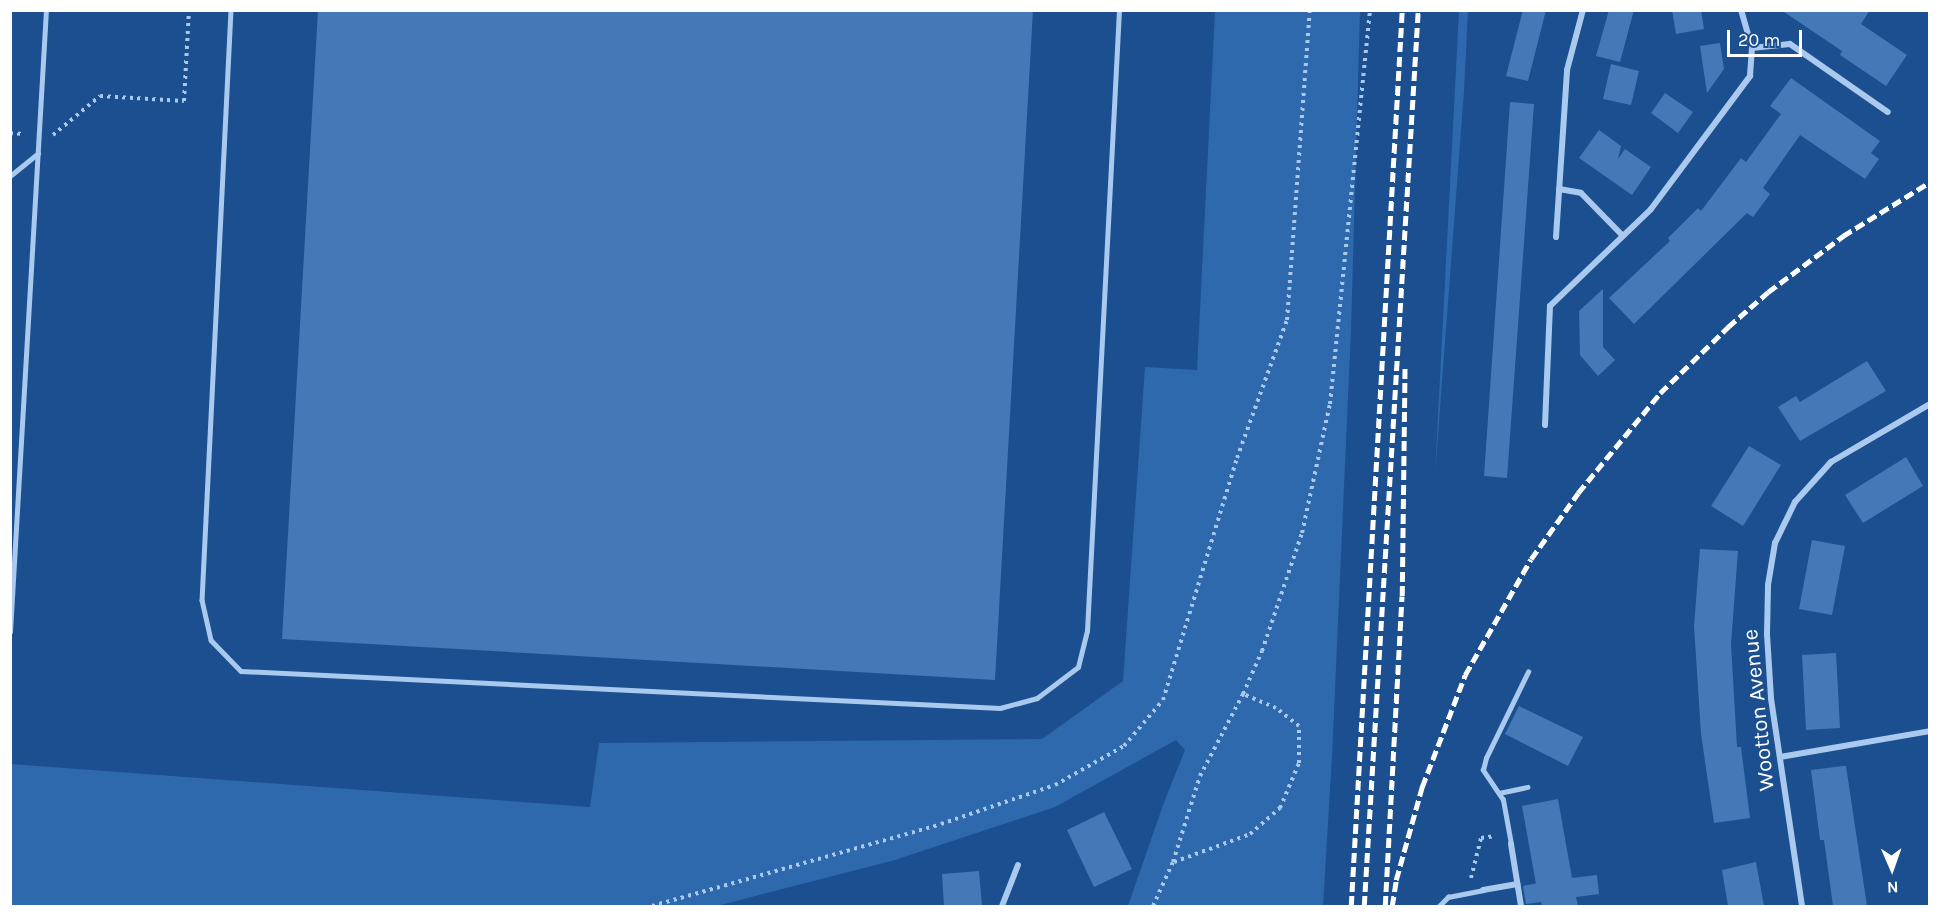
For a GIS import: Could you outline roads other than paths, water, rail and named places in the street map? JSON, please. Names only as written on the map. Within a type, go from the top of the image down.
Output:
[{"type":"street","points":[[1556,237],[1567,70],[1583,10]]},
{"type":"street","points":[[1545,425],[1551,306],[1651,209],[1750,76],[1752,48],[1741,10]]},
{"type":"street","points":[[1752,48],[1790,44],[1888,112]]},
{"type":"street","points":[[1559,189],[1581,192],[1622,235]]},
{"type":"street","name":"Wootton Avenue","points":[[1802,906],[1771,698],[1767,634],[1768,585],[1775,543],[1795,502],[1831,462],[1929,404]]},
{"type":"street","points":[[1780,757],[1929,731]]},
{"type":"street","points":[[1511,844],[1521,906]]},
{"type":"street","points":[[1002,906],[1018,865]]},
{"type":"street","points":[[1483,890],[1517,884]]},
{"type":"lane","points":[[10,632],[46,10]]},
{"type":"lane","points":[[231,10],[202,600],[211,640],[241,671],[1000,708],[1037,698],[1078,667],[1087,631],[1119,10]]},
{"type":"lane","points":[[10,176],[38,153]]},
{"type":"lane","points":[[1511,844],[1506,811],[1499,793],[1483,770],[1528,672]]},
{"type":"lane","points":[[1499,793],[1527,787]]},
{"type":"lane","points":[[1439,906],[1448,897],[1483,890]]},
{"type":"railway","points":[[1351,906],[1402,10]]},
{"type":"railway","points":[[1364,906],[1418,10]]},
{"type":"railway","points":[[1392,906],[1396,880],[1422,787],[1465,675],[1531,559],[1578,493],[1660,393],[1728,327],[1768,292],[1843,236],[1930,182]]},
{"type":"railway","points":[[1385,906],[1402,596],[1405,364]]}]
